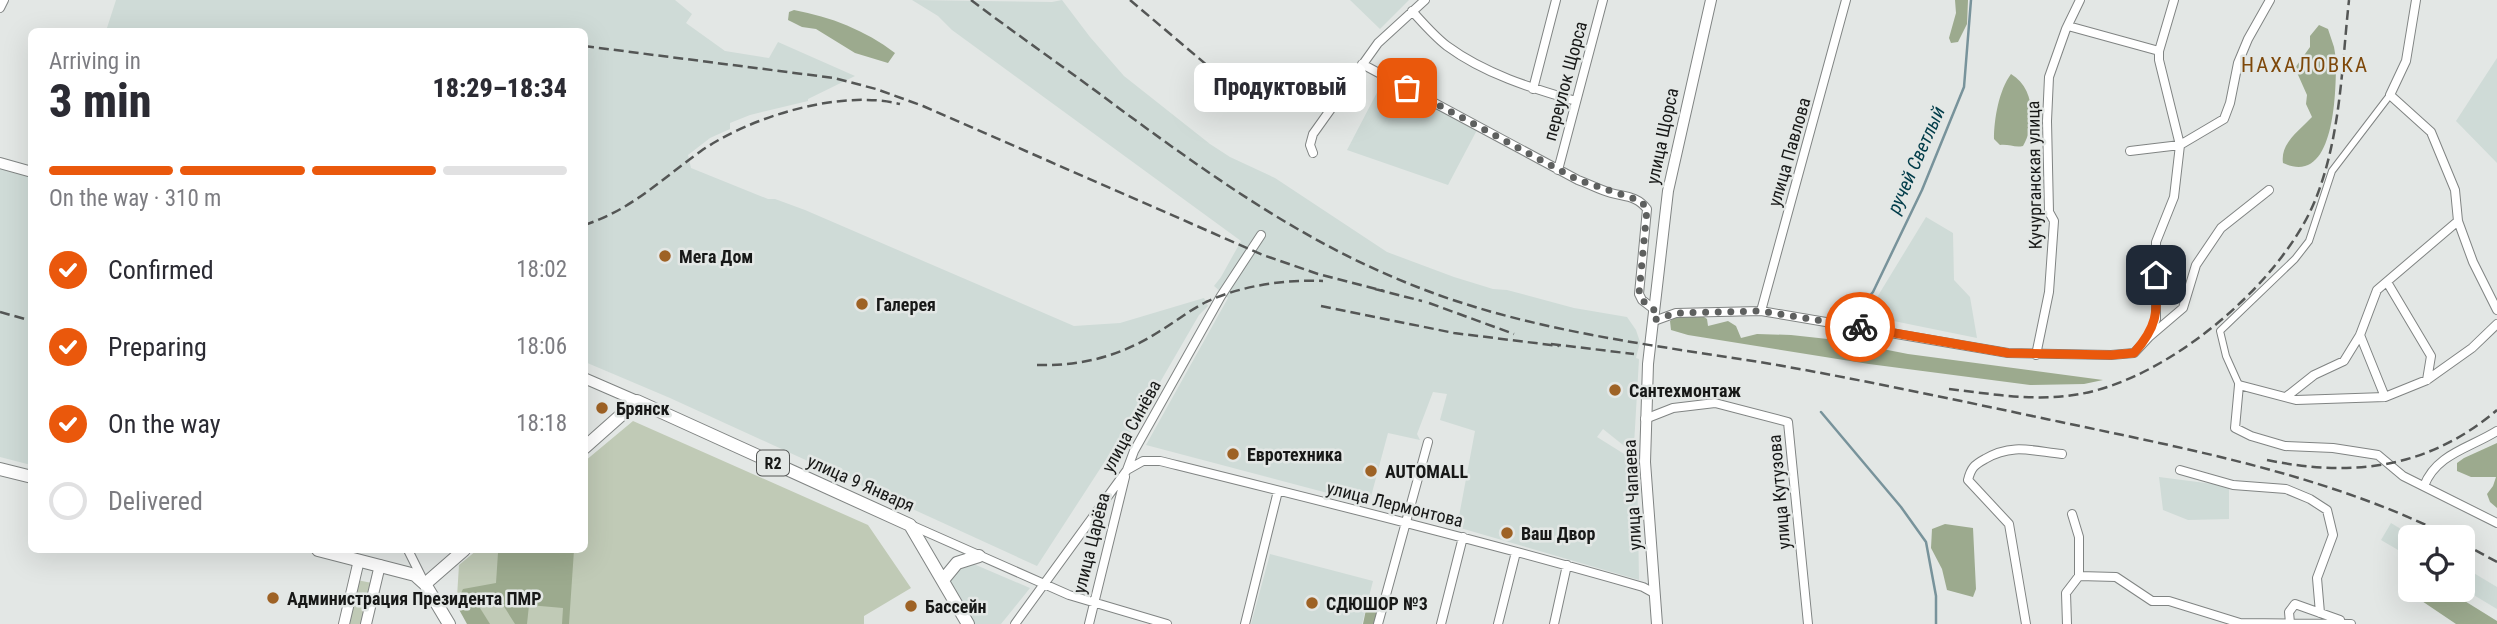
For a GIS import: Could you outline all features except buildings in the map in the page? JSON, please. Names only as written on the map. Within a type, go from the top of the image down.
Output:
[{"type":"main road","points":[[588,445],[637,401]]},
{"type":"main road","name":"улица 9 Января","points":[[637,401],[910,525]]},
{"type":"main road","points":[[0,469],[28,476]]},
{"type":"main road","points":[[910,525],[968,624]]},
{"type":"main road","points":[[330,553],[410,573],[425,584],[449,624]]},
{"type":"main road","points":[[425,584],[461,553]]},
{"type":"main road","points":[[943,580],[957,563],[979,556]]},
{"type":"street","points":[[0,8],[4,0]]},
{"type":"street","points":[[1313,153],[1310,145],[1313,134],[1353,81],[1362,64],[1378,43],[1425,0]]},
{"type":"street","points":[[1533,89],[1556,0]]},
{"type":"street","name":"переулок Щорса","points":[[1558,170],[1603,0]]},
{"type":"street","name":"улица Щорса","points":[[1648,364],[1672,167],[1711,0]]},
{"type":"street","name":"улица Павлова","points":[[1760,311],[1846,0]]},
{"type":"street","name":"Кучурганская улица","points":[[2036,355],[2049,292],[2054,221],[2049,212],[2049,77],[2080,0]]},
{"type":"street","points":[[2149,337],[2156,319],[2156,242],[2174,197],[2180,145],[2159,60],[2159,51],[2174,0]]},
{"type":"street","points":[[2130,151],[2180,145],[2224,119],[2238,63],[2270,0]]},
{"type":"street","points":[[2416,0],[2406,61],[2390,95],[2332,171],[2309,241],[2295,259],[2220,331],[2226,356],[2239,385],[2235,428],[2251,436],[2285,446],[2341,449],[2378,455],[2403,476],[2497,523]]},
{"type":"street","points":[[1412,11],[1444,44],[1467,60],[1533,89],[1576,101]]},
{"type":"street","points":[[2068,26],[2159,51]]},
{"type":"street","points":[[1362,64],[1558,170],[1598,188],[1641,201],[1647,209],[1639,294],[1654,315],[1760,311],[1994,351],[2036,355],[2134,353],[2183,308],[2196,265],[2221,228],[2269,190]]},
{"type":"street","points":[[2390,95],[2431,132],[2455,190],[2458,221],[2473,262],[2497,310]]},
{"type":"street","points":[[0,163],[28,171]]},
{"type":"street","points":[[2286,397],[2315,375],[2344,361],[2360,335],[2377,290],[2458,221]]},
{"type":"street","name":"улица Синёва","points":[[1016,624],[1127,470],[1134,451],[1221,296],[1261,235]]},
{"type":"street","points":[[2387,282],[2431,356],[2427,380]]},
{"type":"street","points":[[2239,385],[2296,400],[2385,397],[2427,380],[2472,348],[2497,324]]},
{"type":"street","points":[[2360,335],[2385,397]]},
{"type":"street","name":"улица Чапаева","points":[[1648,364],[1645,462],[1657,624]]},
{"type":"street","name":"улица 9 Января","points":[[588,380],[637,401]]},
{"type":"street","name":"улица Кутузова","points":[[1645,419],[1673,408],[1715,403],[1788,422],[1808,624]]},
{"type":"street","points":[[2424,486],[2429,473],[2441,461],[2497,431]]},
{"type":"street","points":[[1378,624],[1428,442]]},
{"type":"street","points":[[2026,624],[2009,524],[1968,480],[1975,464],[2005,449],[2062,454]]},
{"type":"street","name":"улица Лермонтова","points":[[1127,470],[1138,463],[1151,460],[1462,537],[1567,565],[1654,593]]},
{"type":"street","name":"улица Царёва","points":[[1089,624],[1127,470]]},
{"type":"street","points":[[2179,470],[2233,485],[2286,489],[2327,510],[2333,535],[2317,578],[2320,613]]},
{"type":"street","points":[[1245,624],[1278,491]]},
{"type":"street","points":[[2067,624],[2066,593],[2079,576],[2080,537],[2072,514]]},
{"type":"street","name":"улица 9 Января","points":[[910,525],[1094,604],[1167,624]]},
{"type":"street","points":[[1441,624],[1462,537]]},
{"type":"street","points":[[1498,624],[1516,552]]},
{"type":"street","points":[[410,553],[425,584]]},
{"type":"street","points":[[344,624],[359,560]]},
{"type":"street","points":[[366,624],[380,565]]},
{"type":"street","points":[[1554,624],[1567,565]]},
{"type":"street","points":[[2079,576],[2116,577],[2152,601],[2169,601],[2240,623],[2349,623]]},
{"type":"street","points":[[2290,623],[2289,612],[2295,604],[2349,623]]},
{"type":"shaded area","name":"Мега Дом","points":[[116,0],[675,0],[692,14],[686,23],[725,51],[769,58],[778,42],[855,76],[808,101],[750,115],[730,123],[730,129],[710,138],[688,155],[691,168],[768,199],[805,210],[1074,326],[1120,323],[1204,298],[1208,306],[1199,315],[1130,434],[1122,435],[1037,566],[588,363],[588,28],[107,28]]},
{"type":"shaded area","points":[[912,0],[1062,0],[1124,76],[1210,144],[1230,157],[1275,178],[1387,252],[1493,289],[1627,317],[1640,342],[1636,358],[1639,359],[1634,445],[1628,449],[1603,429],[1597,437],[1637,462],[1639,580],[1457,527],[1475,431],[1440,420],[1447,394],[1433,392],[1417,434],[1420,440],[1388,433],[1369,504],[1146,445],[1228,298],[1214,286],[1241,241],[952,30],[938,16]]},
{"type":"shaded area","points":[[1350,0],[1409,0],[1380,29]]},
{"type":"shaded area","points":[[2497,58],[2497,163],[2456,121]]},
{"type":"shaded area","points":[[1383,81],[1477,130],[1448,185],[1347,150]]},
{"type":"shaded area","points":[[0,168],[28,176],[28,464],[0,457]]},
{"type":"shaded area","points":[[1926,217],[1953,233],[1954,280],[1970,297],[1977,338],[1869,316],[1876,299]]},
{"type":"shaded area","points":[[2159,477],[2229,486],[2229,519],[2188,520],[2163,510]]},
{"type":"shaded area","points":[[2391,523],[2398,527],[2398,550],[2381,540]]},
{"type":"shaded area","name":"СДЮШОР №3","points":[[1270,554],[1373,581],[1362,624],[1251,624]]},
{"type":"shaded area","points":[[969,562],[1030,588],[1001,624],[973,624],[947,580],[949,573]]},
{"type":"shaded area","points":[[2475,574],[2497,587],[2497,609],[2475,596]]},
{"type":"green space","points":[[1955,0],[1968,0],[1967,24],[1958,42],[1951,43],[1949,38],[1956,13]]},
{"type":"green space","points":[[794,10],[847,25],[895,53],[888,63],[855,53],[816,29],[802,27],[788,20],[789,12]]},
{"type":"green space","points":[[2319,25],[2328,29],[2336,59],[2333,112],[2323,149],[2314,162],[2300,167],[2283,163],[2283,156],[2292,137],[2312,117],[2306,104],[2307,95],[2295,68],[2310,47],[2310,36]]},
{"type":"green space","points":[[2011,74],[2025,88],[2031,107],[2030,127],[2023,146],[2000,145],[1994,139],[1998,105]]},
{"type":"green space","points":[[1701,315],[1707,319],[1708,326],[1728,321],[1736,326],[1741,338],[1757,334],[1837,340],[1908,354],[2103,380],[2084,384],[2030,385],[1869,364],[1671,330],[1670,321],[1674,318]]},
{"type":"green space","points":[[633,421],[868,525],[911,588],[864,616],[864,624],[472,624],[457,597],[459,565],[473,553],[588,553],[588,458]]},
{"type":"green space","points":[[2497,443],[2497,508],[2490,502],[2487,494],[2496,477],[2471,477],[2457,471],[2457,463]]},
{"type":"green space","points":[[1945,524],[1973,528],[1976,589],[1973,597],[1947,590],[1942,569],[1931,548],[1932,529]]},
{"type":"green space","points":[[498,553],[574,553],[569,624],[562,624],[563,608],[529,605],[527,624],[515,624],[498,597],[480,608],[490,624],[467,624],[456,604],[463,589],[496,583]]},
{"type":"green space","points":[[357,580],[372,583],[362,624],[347,624]]},
{"type":"green space","points":[[1368,600],[1383,604],[1378,624],[1363,624]]},
{"type":"green space","points":[[2423,602],[2466,602],[2497,621],[2497,624],[2456,624]]},
{"type":"waterway","name":"ручей Светлый","points":[[1850,319],[1873,292],[1922,190],[1964,87],[1971,0]]},
{"type":"waterway","name":"ручей Светлый","points":[[1821,412],[1901,507],[1926,542],[1936,596],[1936,624]]},
{"type":"railway","points":[[971,0],[1160,138],[1279,218],[1362,263],[1453,300],[1566,330],[1839,376],[2219,457],[2361,498],[2426,525]]},
{"type":"railway","points":[[1130,0],[1221,77]]},
{"type":"railway","points":[[1949,389],[2047,397],[2080,394],[2115,384],[2151,368],[2187,346],[2222,320],[2253,290],[2281,258],[2303,226],[2326,170],[2336,122],[2349,0]]},
{"type":"railway","points":[[588,47],[834,78],[876,89],[923,106],[1263,255],[1318,274],[1384,291]]},
{"type":"railway","points":[[588,224],[631,203],[721,139],[770,117],[824,103],[850,100],[900,104]]},
{"type":"railway","points":[[1037,365],[1070,364],[1116,353],[1145,340],[1219,296],[1278,283],[1323,281]]},
{"type":"railway","points":[[1375,289],[1422,301]]},
{"type":"railway","points":[[1429,303],[1514,334]]},
{"type":"railway","points":[[1321,306],[1454,333],[1559,346]]},
{"type":"railway","points":[[0,312],[28,320]]},
{"type":"railway","points":[[1551,344],[1634,354]]},
{"type":"railway","points":[[2267,460],[2330,468],[2389,464],[2444,445],[2471,430],[2497,410]]},
{"type":"railway","points":[[2475,550],[2497,562]]},
{"type":"way so far","points":[[1407,88],[1578,180],[1641,201],[1647,209],[1639,294],[1654,310],[1654,320],[1676,313],[1760,311],[1860,327]]},
{"type":"place","name":"Продуктовый","points":[[1407,88]]},
{"type":"place","name":"Мега Дом","points":[[665,256]]},
{"type":"place","name":"Галерея","points":[[862,304]]},
{"type":"place","name":"Сантехмонтаж","points":[[1615,390]]},
{"type":"place","name":"Брянск","points":[[602,408]]},
{"type":"place","name":"Евротехника","points":[[1233,454]]},
{"type":"place","name":"AUTOMALL","points":[[1371,471]]},
{"type":"place","name":"Ваш Двор","points":[[1507,533]]},
{"type":"place","name":"Администрация Президента ПМР","points":[[273,598]]},
{"type":"place","name":"СДЮШОР №3","points":[[1312,603]]},
{"type":"place","name":"Бассейн","points":[[911,606]]},
{"type":"district","name":"НАХАЛОВКА","points":[[2305,65]]},
{"type":"route","points":[[1860,327],[2008,353],[2134,353],[2149,337],[2156,319],[2156,275]]}]
